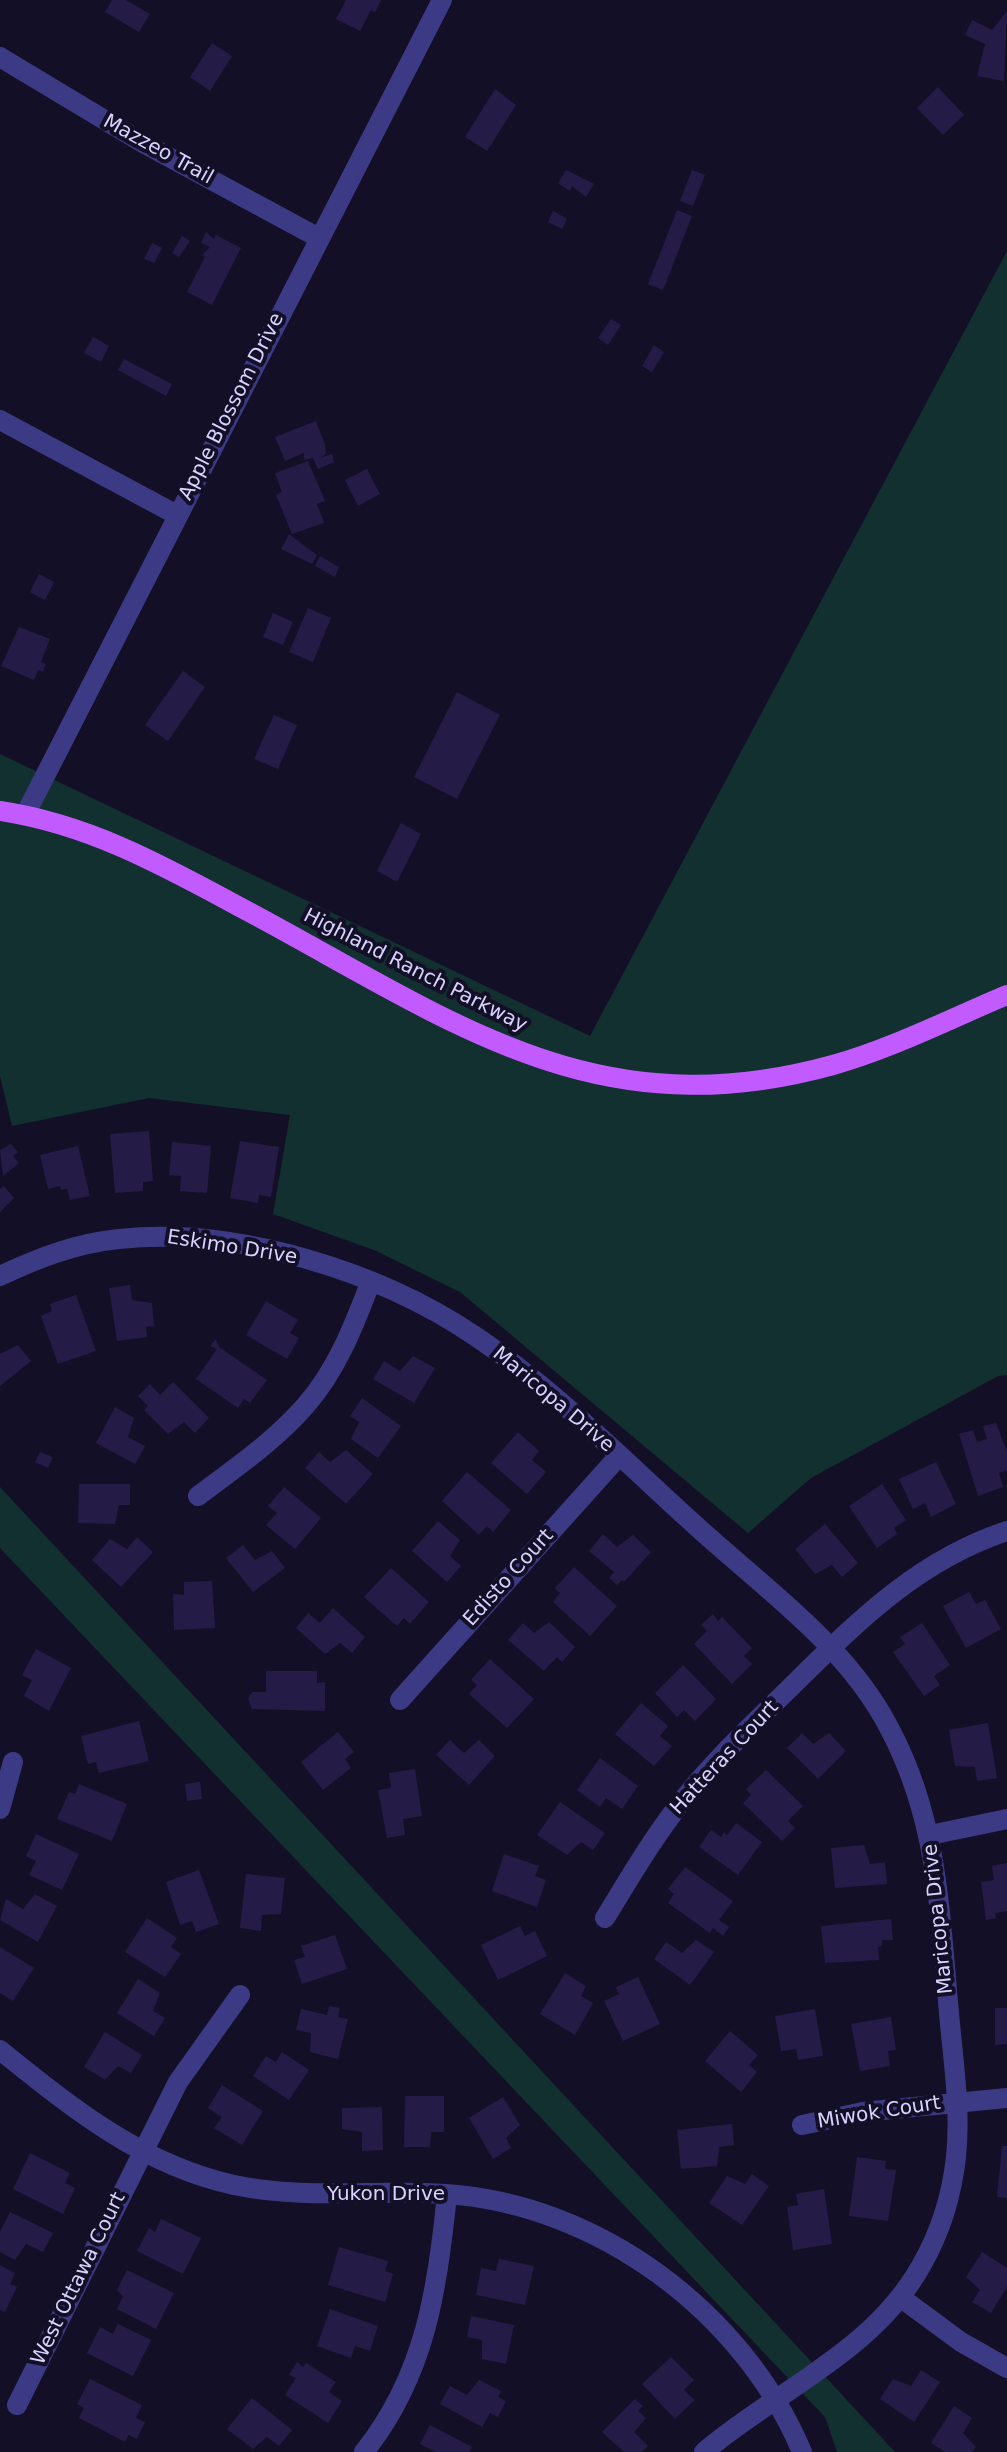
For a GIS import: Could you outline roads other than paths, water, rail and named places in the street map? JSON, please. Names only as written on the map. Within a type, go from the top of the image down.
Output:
[{"type":"main road","name":"Highland Ranch Parkway","points":[[0,811],[25,815],[126,847],[481,1035],[547,1062],[609,1079],[643,1084],[711,1086],[798,1074],[876,1049],[1007,995]]},
{"type":"street","name":"Apple Blossom Drive","points":[[25,815],[442,0]]},
{"type":"street","name":"Mazzeo Trail","points":[[0,57],[143,143],[319,238]]},
{"type":"street","points":[[0,420],[177,515]]},
{"type":"street","name":"Eskimo Drive","points":[[0,1276],[77,1246],[155,1236],[198,1238],[270,1252],[371,1281]]},
{"type":"street","points":[[198,1496],[280,1432],[307,1404],[350,1334],[371,1281]]},
{"type":"street","name":"Maricopa Drive","points":[[371,1281],[424,1305],[473,1334],[518,1367],[830,1648],[879,1709],[901,1748],[930,1835],[956,2101],[956,2159],[949,2196],[937,2233],[900,2297],[849,2350],[774,2399],[704,2452]]},
{"type":"street","name":"Edisto Court","points":[[400,1700],[619,1456]]},
{"type":"street","name":"Hatteras Court","points":[[605,1918],[680,1803],[720,1756],[830,1648],[908,1580],[945,1557],[1007,1531]]},
{"type":"street","points":[[0,1809],[13,1762]]},
{"type":"street","points":[[930,1835],[1007,1819]]},
{"type":"street","name":"West Ottawa Court","points":[[17,2405],[186,2069],[240,1995]]},
{"type":"street","name":"Yukon Drive","points":[[0,2050],[82,2116],[142,2152],[186,2171],[276,2192],[320,2196],[447,2194],[515,2205],[561,2219],[644,2265],[685,2295],[718,2326],[774,2399],[802,2452]]},
{"type":"street","name":"Miwok Court","points":[[802,2125],[863,2112],[1007,2098]]},
{"type":"street","points":[[364,2452],[399,2399],[427,2330],[439,2276],[447,2194]]},
{"type":"street","points":[[900,2297],[961,2342],[1007,2368]]}]
